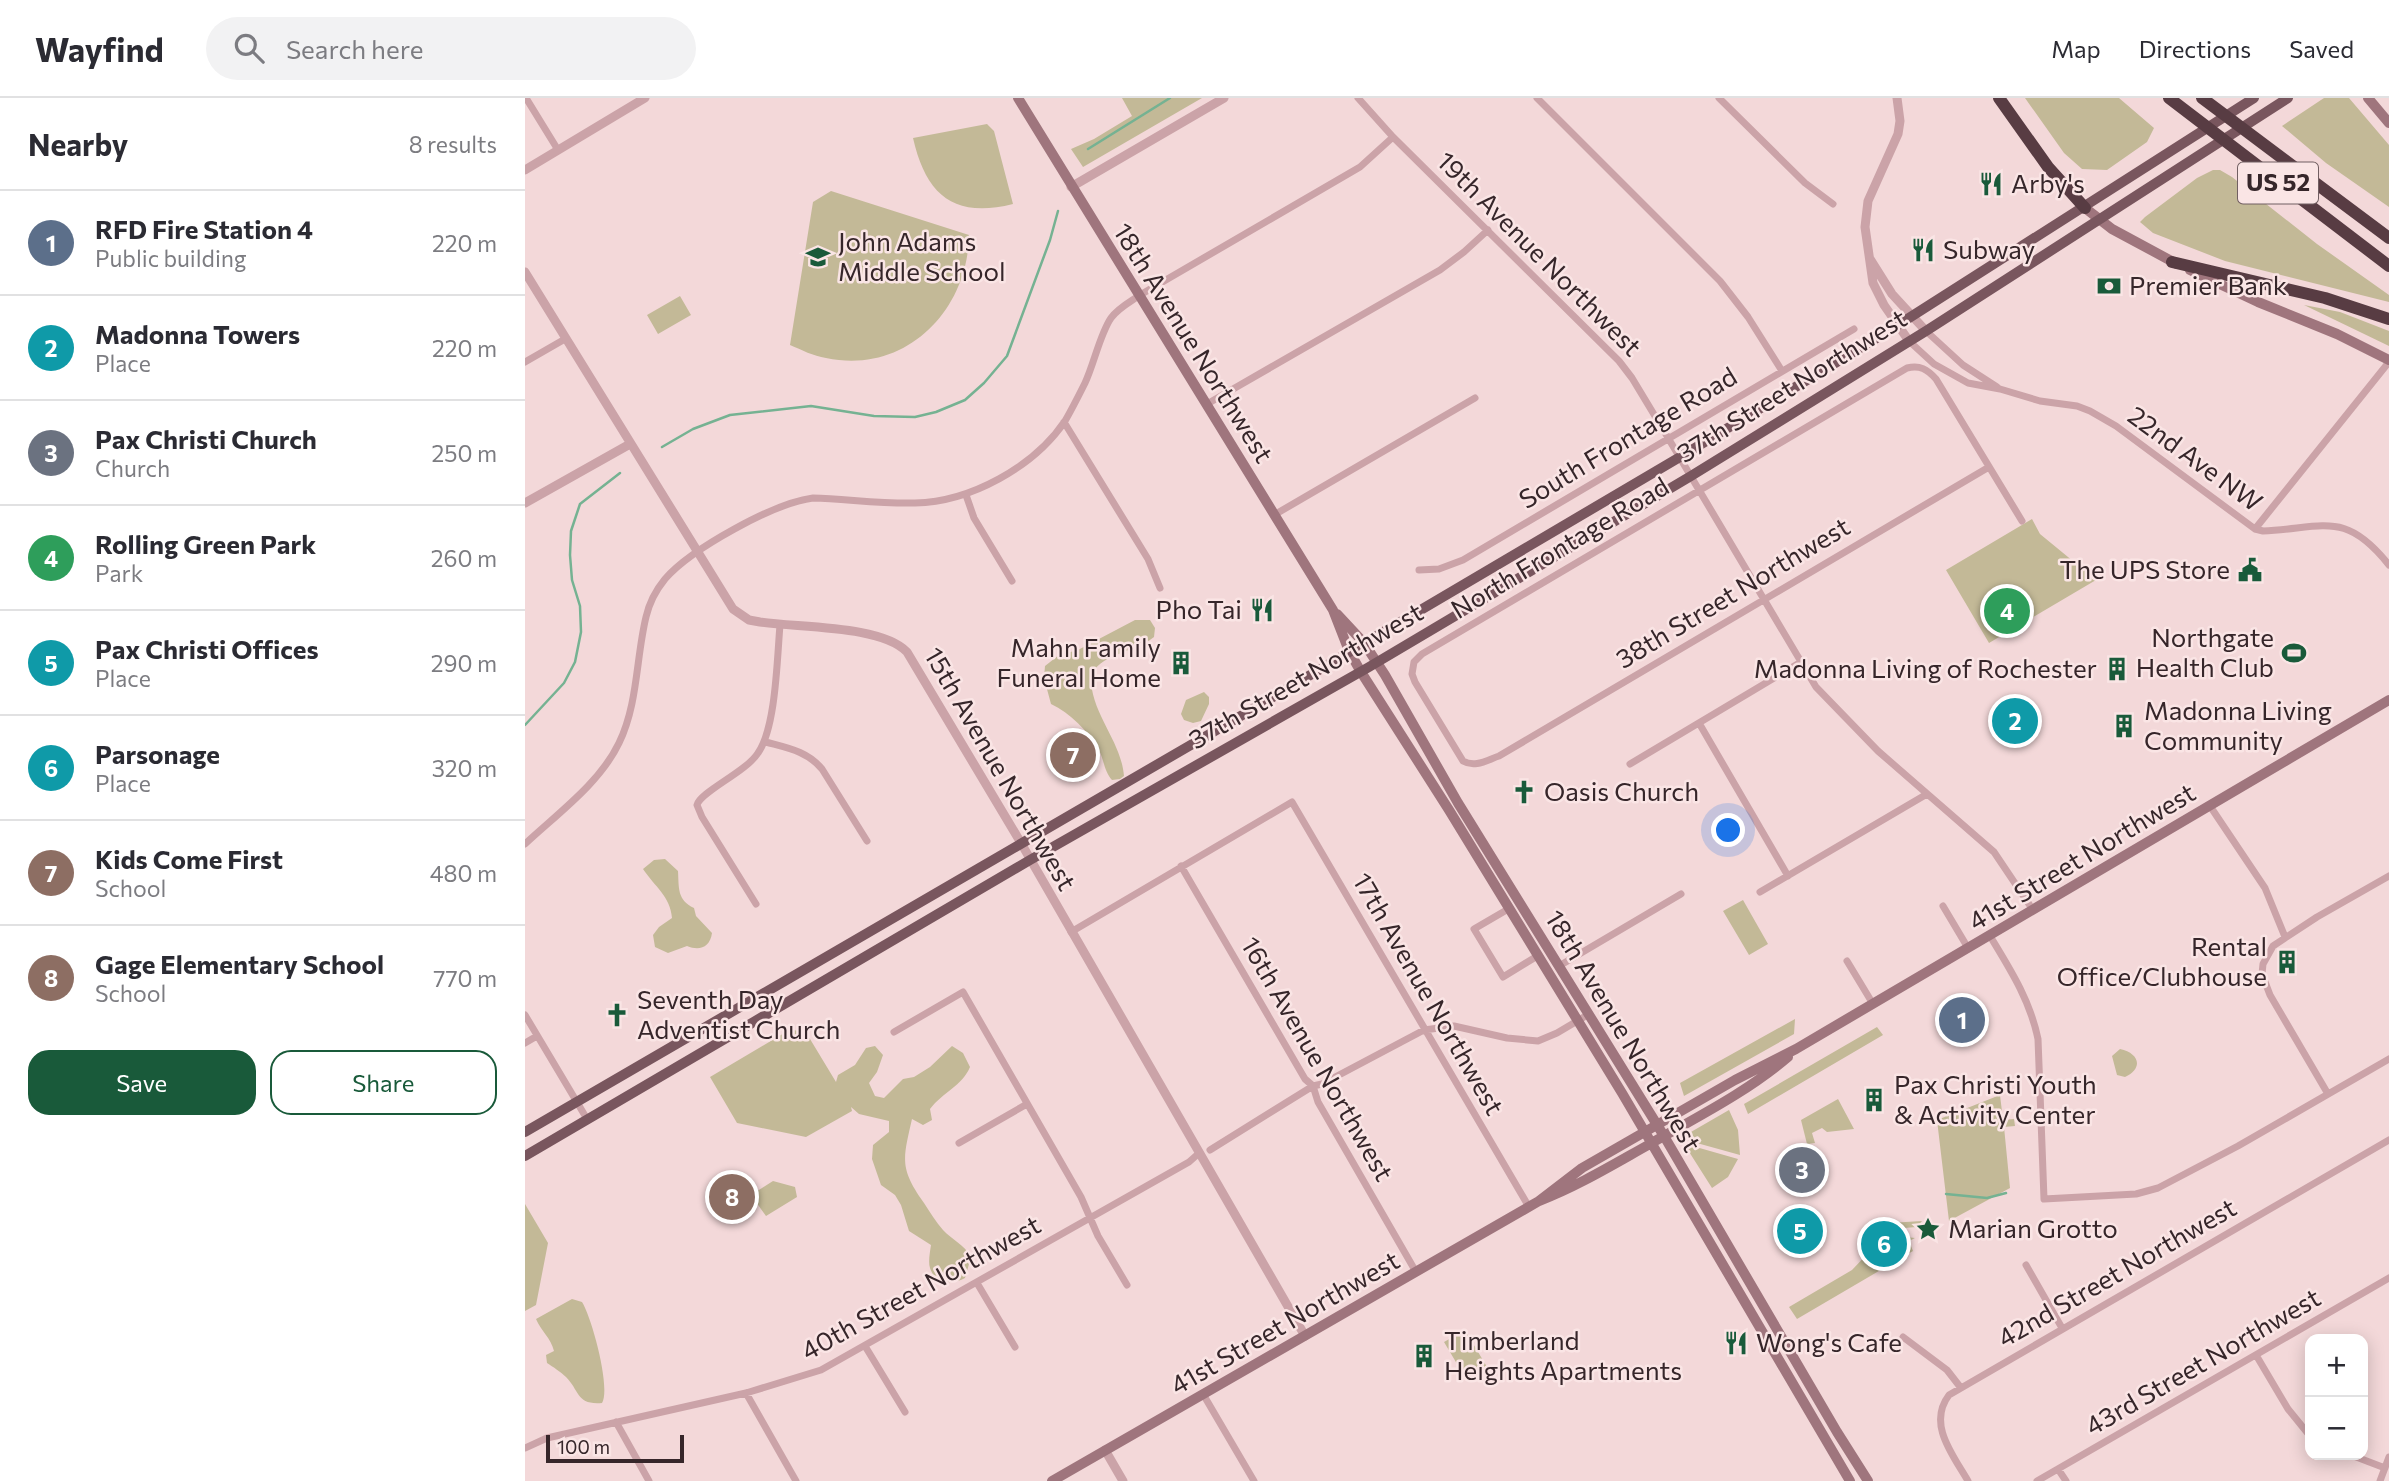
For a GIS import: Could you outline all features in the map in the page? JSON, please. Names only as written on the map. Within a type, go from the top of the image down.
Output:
[{"type":"highway","points":[[1999,98],[2041,158],[2085,208]]},
{"type":"highway","name":"US 52","points":[[2169,98],[2389,267]]},
{"type":"highway","name":"US 52","points":[[2202,98],[2389,238]]},
{"type":"highway","points":[[2272,151],[2389,228]]},
{"type":"highway","points":[[2172,262],[2325,298],[2389,319]]},
{"type":"main road","name":"18th Avenue Northwest","points":[[1018,98],[1333,610],[1349,651],[1361,672],[1510,908],[1850,1481]]},
{"type":"main road","name":"37th Street Northwest","points":[[525,1132],[1680,457],[1898,325],[2178,149],[2254,98]]},
{"type":"main road","name":"37th Street Northwest","points":[[525,1156],[1030,860],[1377,663],[1691,476],[1926,331],[2288,98]]},
{"type":"main road","points":[[2368,98],[2389,123]]},
{"type":"main road","points":[[2085,208],[2120,234],[2172,262],[2258,302],[2337,334],[2389,361]]},
{"type":"main road","name":"18th Avenue Northwest","points":[[1333,610],[1364,643],[1377,663],[1458,803],[1664,1136],[1868,1481]]},
{"type":"main road","name":"41st Street Northwest","points":[[1534,1204],[1573,1174],[1644,1132],[1796,1049],[2389,700]]},
{"type":"main road","name":"41st Street Northwest","points":[[1052,1481],[1534,1204],[1577,1185],[1664,1136],[1750,1085],[1796,1049]]},
{"type":"street","points":[[526,98],[558,150]]},
{"type":"street","points":[[525,170],[645,98]]},
{"type":"street","points":[[1071,187],[1224,98]]},
{"type":"street","name":"19th Avenue Northwest","points":[[1358,98],[1393,137],[1619,361],[1668,437],[1816,687],[1878,751],[1994,852],[2033,910]]},
{"type":"street","points":[[1537,98],[1720,281],[1748,317],[1782,371]]},
{"type":"street","points":[[1719,98],[1805,183],[1833,204]]},
{"type":"street","points":[[1897,98],[1900,121],[1898,134],[1873,187],[1865,222],[1873,283],[1909,341],[1934,364],[1968,383],[2000,389]]},
{"type":"street","points":[[525,844],[600,772],[618,745],[629,715],[650,604],[666,579],[697,552],[774,508],[800,499],[914,503],[966,495],[990,484],[1020,465],[1064,422],[1085,383],[1111,318],[1140,295],[1360,167],[1393,137]]},
{"type":"street","points":[[1207,404],[1440,270],[1488,230]]},
{"type":"street","points":[[1869,258],[1892,294],[1926,331],[1963,365],[2000,389]]},
{"type":"street","name":"15th Avenue Northwest","points":[[525,272],[733,609],[749,620],[873,634],[903,648],[913,660],[1305,1336]]},
{"type":"street","name":"South Frontage Road","points":[[1419,570],[1439,569],[1463,560],[1854,329]]},
{"type":"street","points":[[525,362],[565,339]]},
{"type":"street","points":[[2255,529],[2389,361]]},
{"type":"street","name":"North Frontage Road","points":[[1499,755],[1472,765],[1462,761],[1414,679],[1414,662],[1422,654],[1699,490],[1907,368],[1923,368],[1936,379],[1989,467]]},
{"type":"street","name":"22nd Ave NW","points":[[2000,389],[2040,401],[2077,406],[2090,411],[2116,426],[2255,529],[2263,531],[2313,526],[2346,528],[2369,542],[2389,565]]},
{"type":"street","points":[[1274,514],[1475,398]]},
{"type":"street","points":[[1064,422],[1148,559],[1160,588]]},
{"type":"street","points":[[525,503],[630,444]]},
{"type":"street","points":[[1989,467],[2022,521]]},
{"type":"street","name":"38th Street Northwest","points":[[1499,755],[1989,467]]},
{"type":"street","points":[[966,495],[974,518],[1011,580]]},
{"type":"street","points":[[756,904],[697,805],[702,796],[749,765],[766,742],[780,625]]},
{"type":"street","points":[[1630,764],[1801,662]]},
{"type":"street","points":[[1699,723],[1788,876]]},
{"type":"street","points":[[766,742],[804,752],[814,759],[867,841]]},
{"type":"street","points":[[1760,892],[1927,794]]},
{"type":"street","name":"17th Avenue Northwest","points":[[1181,866],[1292,802],[1423,1030],[1534,1204]]},
{"type":"street","points":[[2210,806],[2265,887],[2285,937]]},
{"type":"street","points":[[1071,932],[1181,866]]},
{"type":"street","name":"16th Avenue Northwest","points":[[1181,866],[1298,1068],[1313,1086],[1318,1102],[1416,1272]]},
{"type":"street","points":[[2327,1094],[2274,1004],[2262,974],[2263,964],[2269,950],[2285,937],[2389,876]]},
{"type":"street","points":[[1559,966],[1681,894]]},
{"type":"street","points":[[1943,906],[1968,948]]},
{"type":"street","points":[[1510,908],[1474,929],[1503,977],[1539,956]]},
{"type":"street","points":[[1990,936],[2024,993],[2038,1039],[2044,1199],[2136,1194],[2158,1188],[2227,1152],[2389,1059]]},
{"type":"street","points":[[1847,961],[1873,1004]]},
{"type":"street","points":[[894,1031],[963,992],[1126,1284]]},
{"type":"street","points":[[1210,1150],[1313,1086],[1322,1084],[1423,1030],[1454,1026],[1529,1042],[1548,1038],[1589,1014]]},
{"type":"street","points":[[525,1015],[587,1119]]},
{"type":"street","points":[[525,1043],[537,1036]]},
{"type":"street","points":[[959,1143],[1027,1104]]},
{"type":"street","name":"42nd Street Northwest","points":[[1968,1481],[1948,1447],[1939,1420],[1941,1406],[1949,1395],[2389,1140]]},
{"type":"street","name":"40th Street Northwest","points":[[525,1447],[547,1438],[746,1393],[809,1375],[977,1283],[1189,1162],[1198,1154]]},
{"type":"street","points":[[2025,1265],[2062,1328]]},
{"type":"street","name":"43rd Street Northwest","points":[[2037,1481],[2389,1278]]},
{"type":"street","points":[[977,1283],[1015,1347]]},
{"type":"street","points":[[1903,1337],[1947,1370],[1961,1388]]},
{"type":"street","points":[[865,1346],[905,1412]]},
{"type":"street","points":[[2256,1355],[2288,1409],[2305,1430]]},
{"type":"street","points":[[746,1393],[796,1481]]},
{"type":"street","points":[[1203,1394],[1254,1481]]},
{"type":"street","points":[[616,1422],[649,1481]]},
{"type":"street","points":[[1105,1450],[1123,1481]]},
{"type":"street","points":[[2380,1481],[2389,1457]]},
{"type":"street","points":[[2364,1460],[2385,1468]]},
{"type":"street","points":[[2058,1469],[2066,1481]]},
{"type":"shaded area","points":[[1122,98],[1202,98],[1083,167],[1071,149],[1094,139],[1132,116]]},
{"type":"shaded area","points":[[2025,98],[2119,98],[2154,128],[2147,142],[2107,170],[2082,169],[2064,153]]},
{"type":"shaded area","points":[[2324,98],[2349,98],[2389,145],[2389,207],[2326,163],[2282,126]]},
{"type":"shaded area","points":[[987,124],[994,131],[1013,204],[992,208],[959,205],[935,188],[926,174],[913,138]]},
{"type":"shaded area","points":[[2213,170],[2220,170],[2232,177],[2317,244],[2389,295],[2389,302],[2225,261],[2153,233],[2140,222],[2197,178]]},
{"type":"shaded area","points":[[831,191],[969,235],[966,263],[957,289],[944,312],[927,331],[906,347],[882,357],[855,361],[826,358],[790,345],[813,202]]},
{"type":"shaded area","points":[[680,296],[691,315],[658,334],[647,315]]},
{"type":"shaded area","points":[[2304,305],[2340,312],[2389,331],[2389,346]]},
{"type":"shaded area","points":[[2032,519],[2040,534],[2096,580],[1989,643],[1946,570]]},
{"type":"shaded area","points":[[1135,620],[1150,620],[1155,628],[1154,637],[1104,661],[1091,674],[1095,701],[1122,763],[1124,776],[1112,780],[1090,736],[1072,718],[1051,704],[1044,678],[1045,666],[1059,655],[1078,650]]},
{"type":"shaded area","points":[[1204,692],[1209,697],[1209,704],[1201,721],[1193,723],[1184,720],[1181,714],[1186,700]]},
{"type":"shaded area","points":[[665,859],[678,871],[679,888],[684,901],[694,908],[696,916],[712,933],[709,942],[703,947],[687,946],[668,953],[655,947],[653,935],[672,918],[671,910],[643,869],[654,860]]},
{"type":"shaded area","points":[[1743,900],[1768,944],[1749,955],[1723,911]]},
{"type":"shaded area","points":[[1795,1019],[1794,1034],[1684,1096],[1680,1083]]},
{"type":"shaded area","points":[[1877,1027],[1883,1035],[1748,1114],[1744,1104]]},
{"type":"shaded area","points":[[791,1029],[807,1034],[836,1082],[838,1075],[855,1065],[866,1048],[875,1046],[883,1055],[877,1072],[869,1083],[875,1096],[884,1098],[903,1079],[914,1077],[930,1067],[952,1046],[963,1053],[970,1067],[967,1074],[930,1109],[932,1120],[923,1125],[912,1119],[905,1163],[910,1181],[935,1220],[971,1257],[965,1278],[945,1282],[932,1273],[929,1266],[931,1245],[909,1231],[895,1195],[881,1185],[872,1159],[873,1145],[889,1132],[889,1121],[859,1114],[851,1107],[852,1111],[806,1137],[737,1123],[710,1077]]},
{"type":"shaded area","points":[[2120,1049],[2131,1054],[2137,1061],[2135,1069],[2125,1077],[2117,1075],[2112,1056]]},
{"type":"shaded area","points":[[2000,1095],[2003,1120],[2014,1119],[2015,1126],[2004,1127],[2010,1188],[1949,1221],[1937,1120]]},
{"type":"shaded area","points":[[1838,1099],[1854,1129],[1827,1132],[1822,1128],[1812,1133],[1815,1143],[1807,1144],[1801,1120]]},
{"type":"shaded area","points":[[1729,1110],[1738,1130],[1740,1155],[1686,1140],[1684,1136]]},
{"type":"shaded area","points":[[1689,1145],[1738,1159],[1728,1177],[1712,1188],[1686,1147]]},
{"type":"shaded area","points":[[773,1181],[795,1187],[797,1197],[766,1216],[751,1195]]},
{"type":"shaded area","points":[[525,1204],[548,1243],[536,1305],[525,1311]]},
{"type":"shaded area","points":[[1922,1221],[1917,1227],[1904,1228],[1906,1237],[1915,1238],[1909,1241],[1913,1251],[1797,1319],[1789,1307],[1852,1270],[1871,1250],[1881,1248],[1882,1254],[1901,1250],[1899,1228],[1889,1227],[1889,1223]]},
{"type":"shaded area","points":[[572,1299],[582,1302],[595,1337],[604,1383],[602,1403],[587,1402],[579,1396],[566,1377],[547,1363],[546,1355],[554,1351],[536,1319]]},
{"type":"shaded area","points":[[1465,1330],[1487,1367],[1466,1379],[1444,1342]]},
{"type":"waterway","points":[[1088,149],[1170,98]]},
{"type":"waterway","points":[[662,447],[693,429],[730,415],[811,406],[874,416],[915,417],[965,400],[1007,356],[1058,211]]},
{"type":"waterway","points":[[525,725],[564,683],[575,662],[581,632],[580,606],[572,580],[570,555],[571,531],[580,504],[620,473]]},
{"type":"waterway","points":[[1946,1194],[1987,1198],[2006,1193]]},
{"type":"place","name":"Arby's","points":[[1991,184]]},
{"type":"place","name":"Subway","points":[[1923,250]]},
{"type":"place","name":"John Adams Middle School","points":[[818,257]]},
{"type":"place","name":"Premier Bank","points":[[2109,286]]},
{"type":"place","name":"The UPS Store","points":[[2250,570]]},
{"type":"place","name":"Pho Tai","points":[[1262,610]]},
{"type":"place","name":"Rolling Green Park","points":[[2007,611]]},
{"type":"place","name":"Northgate Health Club","points":[[2294,653]]},
{"type":"place","name":"Mahn Family Funeral Home","points":[[1181,663]]},
{"type":"place","name":"Madonna Living of Rochester","points":[[2117,669]]},
{"type":"place","name":"Madonna Towers","points":[[2015,721]]},
{"type":"place","name":"Madonna Living Community","points":[[2124,726]]},
{"type":"place","name":"Kids Come First","points":[[1073,755]]},
{"type":"place","name":"Oasis Church","points":[[1524,792]]},
{"type":"place","name":"Rental Office/Clubhouse","points":[[2287,962]]},
{"type":"place","name":"Seventh Day Adventist Church","points":[[617,1015]]},
{"type":"place","name":"RFD Fire Station 4","points":[[1962,1020]]},
{"type":"place","name":"Pax Christi Youth & Activity Center","points":[[1874,1100]]},
{"type":"place","name":"Pax Christi Church","points":[[1802,1170]]},
{"type":"place","name":"Gage Elementary School","points":[[732,1197]]},
{"type":"place","name":"Marian Grotto","points":[[1928,1229]]},
{"type":"place","name":"Pax Christi Offices","points":[[1800,1231]]},
{"type":"place","name":"Parsonage","points":[[1884,1244]]},
{"type":"place","name":"Wong's Cafe","points":[[1736,1343]]},
{"type":"place","name":"Timberland Heights Apartments","points":[[1424,1356]]}]
